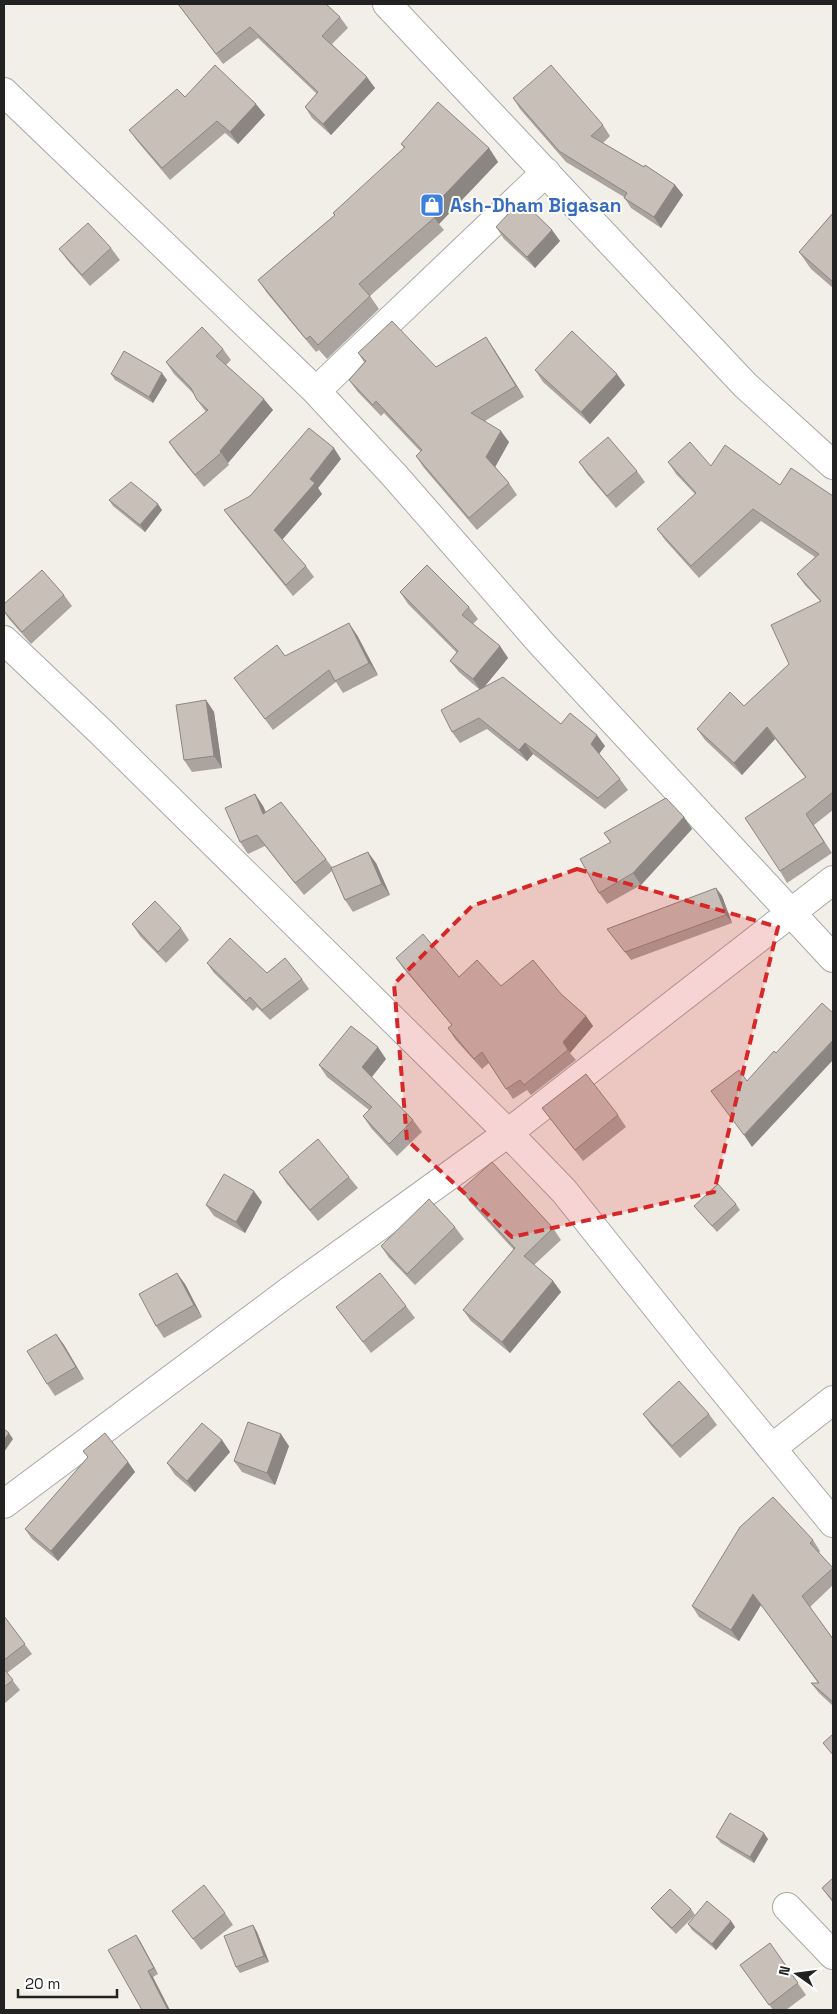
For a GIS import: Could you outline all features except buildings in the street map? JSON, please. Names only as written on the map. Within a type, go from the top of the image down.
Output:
[{"type":"street","points":[[386,4],[745,385],[833,465]]},
{"type":"street","points":[[4,92],[316,391],[394,475],[541,643],[833,958]]},
{"type":"street","points":[[316,391],[546,172]]},
{"type":"street","points":[[4,640],[100,731],[508,1133],[564,1191],[833,1524]]},
{"type":"street","points":[[4,1504],[292,1289],[508,1133],[833,880]]},
{"type":"street","points":[[772,1448],[833,1400]]},
{"type":"street","points":[[787,1907],[833,1955]]},
{"type":"highlighted area","points":[[577,869],[778,927],[714,1192],[512,1237],[407,1140],[394,984],[472,906]]},
{"type":"place","name":"Ash-Dham Bigasan","points":[[432,205]]}]
